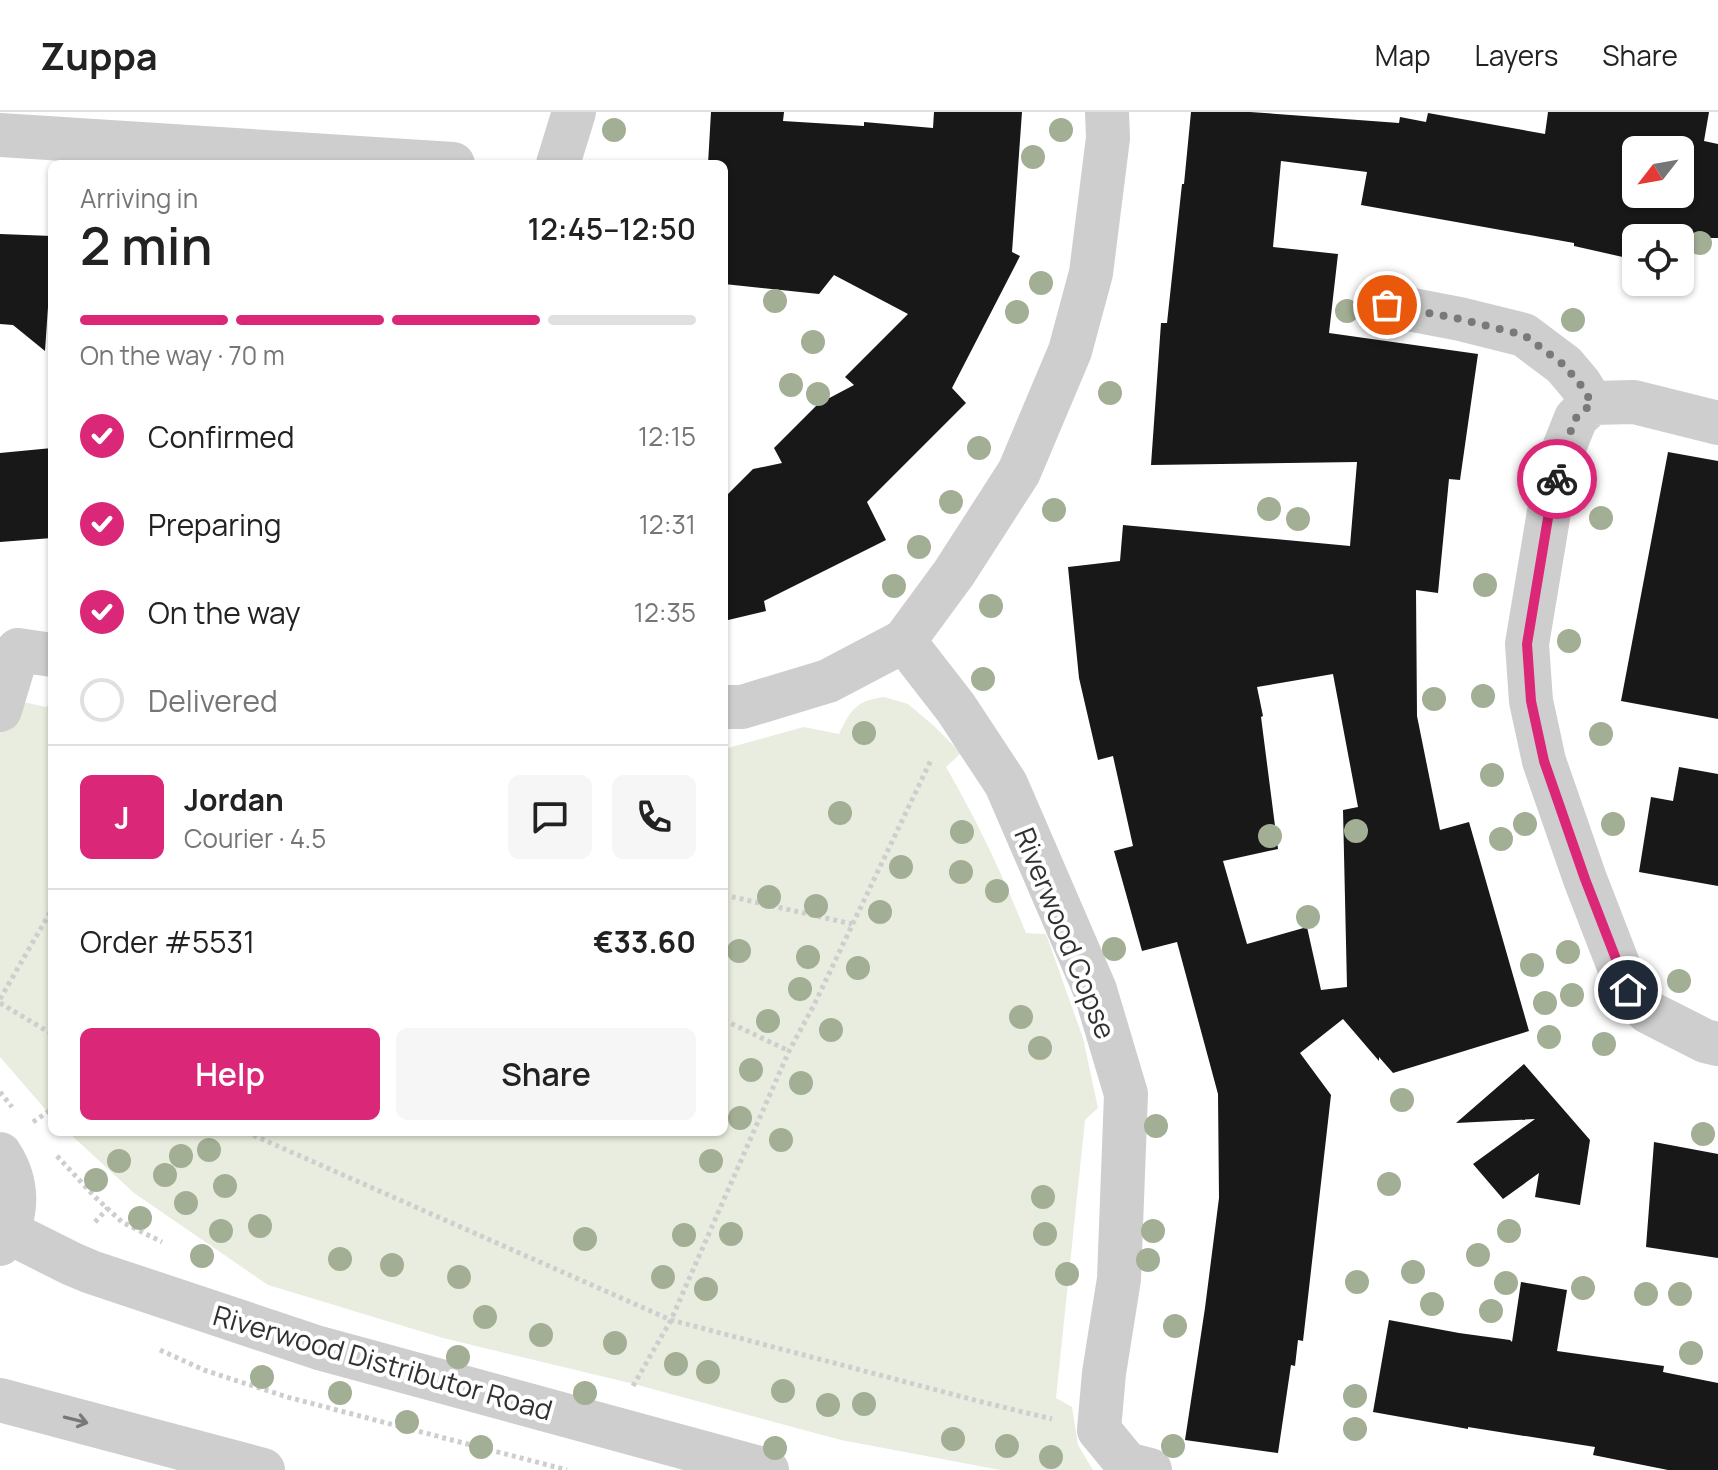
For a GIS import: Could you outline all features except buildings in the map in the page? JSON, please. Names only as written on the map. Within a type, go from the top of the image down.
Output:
[{"type":"street","points":[[559,160],[574,112]]},
{"type":"street","points":[[728,707],[742,707],[828,681],[904,641],[954,573],[1019,472],[1070,351],[1091,273],[1108,138],[1107,112]]},
{"type":"street","points":[[0,135],[391,160]]},
{"type":"street","points":[[1387,305],[1524,335],[1564,365],[1592,403]]},
{"type":"street","points":[[1718,423],[1634,402],[1592,403],[1576,418],[1564,448],[1549,512],[1527,644],[1531,701],[1544,761],[1628,990],[1648,1012],[1705,1041],[1718,1044]]},
{"type":"street","name":"Riverwood Copse","points":[[904,641],[956,708],[1006,784],[1095,990],[1126,1094],[1119,1279],[1104,1373],[1099,1430]]},
{"type":"street","points":[[0,710],[18,650],[48,654]]},
{"type":"street","points":[[4,1238],[15,1206],[14,1140]]},
{"type":"street","name":"Riverwood Distributor Road","points":[[4,1238],[91,1272],[319,1348],[767,1470]]},
{"type":"street","points":[[0,1400],[263,1470]]},
{"type":"street","points":[[1099,1430],[1127,1464],[1150,1470]]},
{"type":"path","points":[[632,1390],[671,1320],[789,1051],[956,708]]},
{"type":"path","points":[[728,896],[852,924]]},
{"type":"path","points":[[48,916],[0,1001],[48,1031]]},
{"type":"path","points":[[728,1022],[789,1051]]},
{"type":"path","points":[[14,1140],[48,1112]]},
{"type":"path","points":[[263,1136],[671,1320],[1099,1430]]},
{"type":"path","points":[[108,1208],[122,1222],[156,1238]]},
{"type":"shaded area","points":[[0,697],[48,705],[48,1112],[0,1057]]},
{"type":"shaded area","points":[[884,697],[908,704],[961,753],[946,767],[989,848],[1026,933],[1046,934],[1083,1038],[1098,1108],[1085,1120],[1056,1398],[1072,1407],[1078,1445],[1093,1470],[1000,1470],[841,1440],[634,1384],[443,1338],[268,1285],[134,1193],[72,1136],[728,1136],[728,748],[804,727],[839,734],[847,718],[867,701]]},
{"type":"way so far","points":[[1387,305],[1524,335],[1564,365],[1592,403],[1576,418],[1564,448],[1557,479]]},
{"type":"route","points":[[1557,479],[1527,644],[1531,701],[1544,761],[1628,990]]}]
